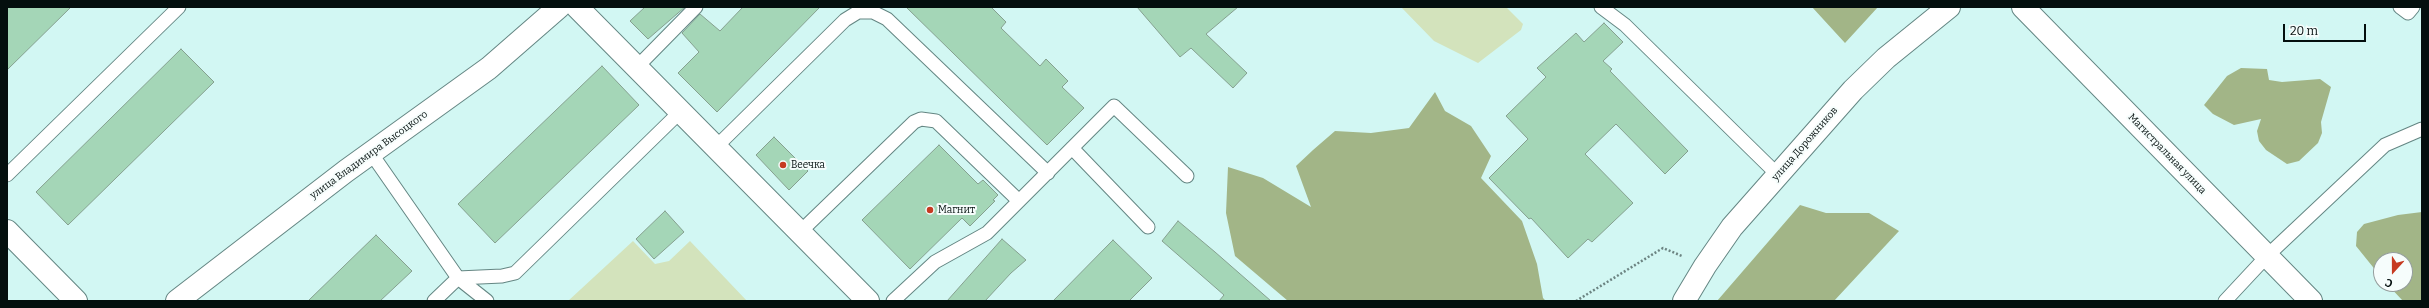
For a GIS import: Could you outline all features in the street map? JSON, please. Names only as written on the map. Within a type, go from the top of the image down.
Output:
[{"type":"street","name":"улица Владимира Высоцкого","points":[[176,301],[371,153],[489,68],[559,7]]},
{"type":"street","points":[[576,7],[681,111],[715,148],[868,301]]},
{"type":"street","name":"улица Дорожников","points":[[1684,301],[1705,266],[1732,227],[1853,90],[1886,58],[1949,7]]},
{"type":"street","name":"Магистральная улица","points":[[2023,7],[2310,301]]},
{"type":"street","points":[[7,231],[76,301]]},
{"type":"lane","points":[[7,175],[179,7]]},
{"type":"lane","points":[[637,67],[696,7]]},
{"type":"lane","points":[[1601,7],[1625,25],[1778,175]]},
{"type":"lane","points":[[2400,7],[2408,13],[2413,7]]},
{"type":"lane","points":[[715,148],[845,20],[858,12],[874,12],[887,19],[1048,173]]},
{"type":"lane","points":[[894,301],[935,262],[978,240],[987,233],[1114,106],[1187,176]]},
{"type":"lane","points":[[434,301],[458,278],[502,276],[515,273],[681,111]]},
{"type":"lane","points":[[799,233],[914,122],[921,119],[936,121],[1020,201]]},
{"type":"lane","points":[[2225,301],[2267,256],[2385,145],[2422,129]]},
{"type":"lane","points":[[1072,148],[1148,227]]},
{"type":"lane","points":[[371,153],[458,278],[487,301]]},
{"type":"path","points":[[1576,301],[1663,248],[1705,266]]},
{"type":"green space","points":[[1401,7],[1506,7],[1523,24],[1521,30],[1478,63],[1434,41]]},
{"type":"green space","points":[[1812,7],[1878,7],[1845,43]]},
{"type":"green space","points":[[2241,68],[2267,69],[2269,80],[2282,82],[2320,79],[2331,87],[2321,122],[2322,133],[2318,143],[2299,161],[2287,164],[2266,150],[2259,141],[2257,131],[2261,119],[2234,125],[2213,114],[2204,105],[2227,76]]},
{"type":"green space","points":[[1435,92],[1445,111],[1471,126],[1491,156],[1481,178],[1522,221],[1537,264],[1543,298],[1546,301],[1288,301],[1235,256],[1226,213],[1228,167],[1263,178],[1311,207],[1296,166],[1313,150],[1335,131],[1371,133],[1409,128]]},
{"type":"green space","points":[[1800,205],[1826,213],[1869,213],[1899,231],[1834,301],[1717,301]]},
{"type":"green space","points":[[2422,212],[2422,301],[2403,301],[2395,292],[2413,292],[2413,252],[2373,252],[2373,267],[2356,246],[2357,232],[2364,224],[2398,215]]},
{"type":"green space","points":[[633,241],[655,264],[669,261],[690,241],[747,301],[568,301]]},
{"type":"building","points":[[7,7],[71,7],[7,70]]},
{"type":"building","points":[[645,7],[685,7],[648,39],[630,21]]},
{"type":"building","points":[[743,7],[820,7],[717,112],[678,73],[699,52],[682,33],[700,14],[720,31]]},
{"type":"building","points":[[906,7],[991,7],[1006,22],[1001,28],[1040,66],[1046,59],[1068,81],[1062,87],[1084,108],[1047,145]]},
{"type":"building","points":[[1137,7],[1238,7],[1206,34],[1247,73],[1233,88],[1191,48],[1180,57]]},
{"type":"building","points":[[1604,23],[1623,42],[1603,61],[1612,69],[1610,71],[1688,151],[1665,174],[1616,124],[1585,154],[1633,203],[1592,242],[1588,239],[1568,258],[1531,218],[1529,219],[1489,178],[1528,139],[1506,116],[1546,77],[1537,68],[1576,33],[1584,42]]},
{"type":"building","points":[[181,49],[214,82],[68,225],[36,192]]},
{"type":"building","points":[[602,66],[639,105],[495,243],[458,204]]},
{"type":"building","name":"Веечка","points":[[774,137],[808,171],[789,190],[756,155]]},
{"type":"building","name":"Магнит","points":[[939,145],[978,184],[983,180],[998,195],[993,200],[995,201],[970,226],[962,218],[910,269],[862,220]]},
{"type":"building","points":[[665,211],[684,232],[654,259],[636,239]]},
{"type":"building","points":[[1178,221],[1271,301],[1219,301],[1224,295],[1162,241]]},
{"type":"building","points":[[376,235],[412,271],[380,301],[308,301]]},
{"type":"building","points":[[1002,239],[1026,260],[1011,273],[985,301],[947,301]]},
{"type":"building","points":[[1113,240],[1152,278],[1129,301],[1053,301]]},
{"type":"place","name":"Веечка","points":[[783,165]]},
{"type":"place","name":"Магнит","points":[[930,210]]}]
